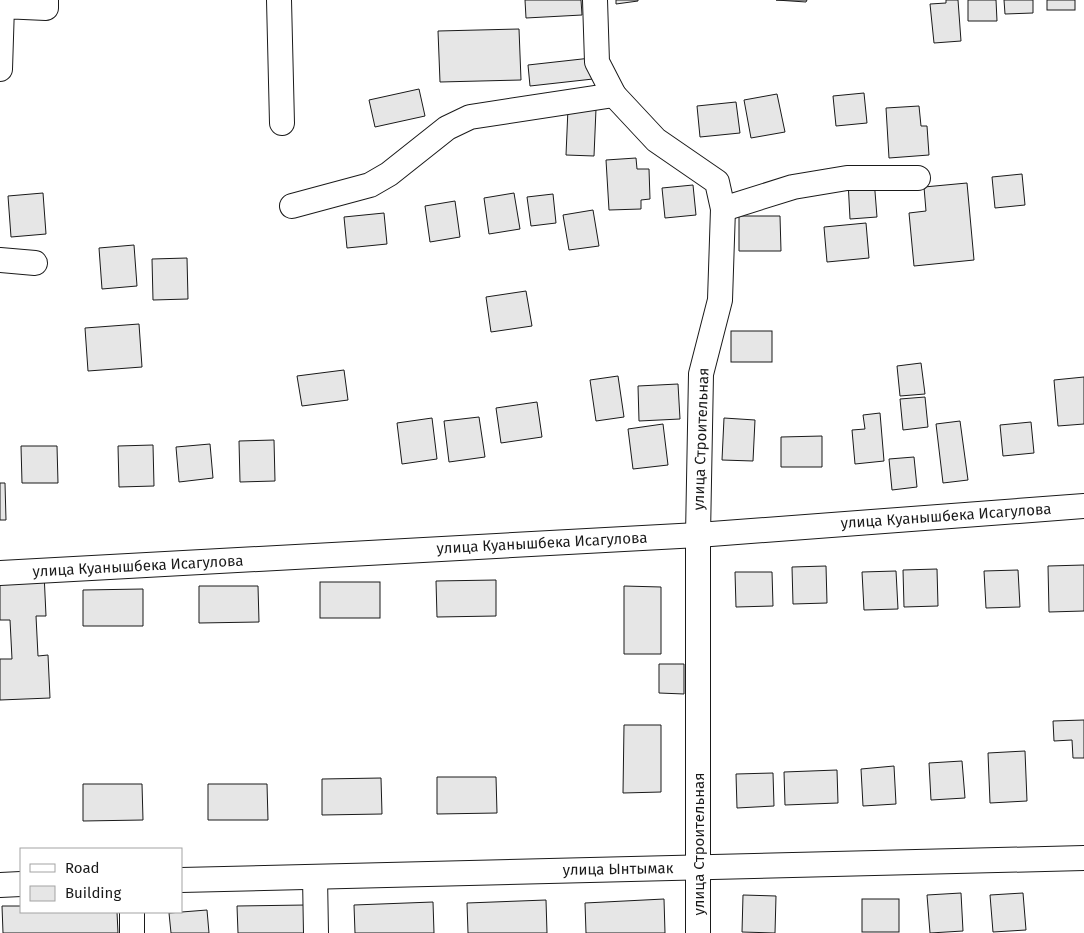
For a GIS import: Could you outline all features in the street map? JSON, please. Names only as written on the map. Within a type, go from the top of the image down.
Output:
[{"type":"street","points":[[0,69],[2,6],[46,8],[46,0]]},
{"type":"street","points":[[279,0],[282,123]]},
{"type":"street","name":"улица Строительная","points":[[595,0],[597,62],[614,95],[656,140],[717,182],[723,209],[720,300],[701,374],[698,535],[698,933]]},
{"type":"street","points":[[292,206],[370,185],[389,174],[447,128],[470,117],[614,95]]},
{"type":"street","points":[[723,209],[793,187],[847,178],[918,178]]},
{"type":"street","points":[[0,260],[35,263]]},
{"type":"street","name":"улица Куанышбека Исагулова","points":[[0,573],[698,535],[1084,506]]},
{"type":"street","name":"улица Ынтымак","points":[[182,880],[1084,858]]},
{"type":"street","points":[[315,877],[316,933]]},
{"type":"street","points":[[0,885],[20,884]]},
{"type":"street","points":[[132,913],[132,933]]},
{"type":"building","points":[[525,0],[581,0],[582,15],[526,18]]},
{"type":"building","points":[[616,0],[638,0],[638,1],[616,4]]},
{"type":"building","points":[[776,0],[807,0],[806,2]]},
{"type":"building","points":[[946,0],[958,0],[961,41],[934,43],[930,4],[946,3]]},
{"type":"building","points":[[968,0],[996,0],[997,21],[968,21]]},
{"type":"building","points":[[1004,0],[1033,0],[1033,13],[1005,14]]},
{"type":"building","points":[[1047,0],[1075,0],[1075,10],[1047,10]]},
{"type":"building","points":[[519,29],[521,80],[440,82],[438,31]]},
{"type":"building","points":[[591,58],[593,79],[530,86],[528,65]]},
{"type":"building","points":[[419,89],[425,116],[375,127],[369,100]]},
{"type":"building","points":[[864,93],[867,123],[836,126],[833,96]]},
{"type":"building","points":[[777,94],[785,132],[751,138],[744,100]]},
{"type":"building","points":[[736,102],[740,133],[700,137],[697,106]]},
{"type":"building","points":[[919,106],[921,126],[927,126],[929,155],[889,158],[886,108]]},
{"type":"building","points":[[568,108],[596,109],[594,156],[566,155]]},
{"type":"building","points":[[636,158],[637,169],[649,169],[650,199],[641,200],[641,209],[609,210],[606,160]]},
{"type":"building","points":[[1022,174],[1025,205],[995,208],[992,177]]},
{"type":"building","points":[[874,179],[877,217],[850,219],[848,181]]},
{"type":"building","points":[[967,183],[974,260],[914,266],[909,213],[926,211],[924,187]]},
{"type":"building","points":[[693,185],[696,215],[665,218],[662,188]]},
{"type":"building","points":[[43,193],[46,234],[11,237],[8,196]]},
{"type":"building","points":[[514,193],[520,229],[489,234],[484,198]]},
{"type":"building","points":[[553,194],[556,223],[531,226],[527,197]]},
{"type":"building","points":[[455,201],[460,237],[430,242],[425,206]]},
{"type":"building","points":[[593,210],[599,246],[569,250],[563,215]]},
{"type":"building","points":[[384,213],[387,244],[347,248],[344,217]]},
{"type":"building","points":[[739,216],[780,216],[781,251],[739,251]]},
{"type":"building","points":[[866,223],[869,258],[827,262],[824,227]]},
{"type":"building","points":[[134,245],[137,286],[102,289],[99,248]]},
{"type":"building","points":[[187,258],[188,299],[153,300],[152,259]]},
{"type":"building","points":[[526,291],[532,326],[491,332],[486,297]]},
{"type":"building","points":[[139,324],[142,367],[88,371],[85,328]]},
{"type":"building","points":[[731,331],[772,331],[772,362],[731,362]]},
{"type":"building","points":[[921,363],[925,394],[900,396],[897,366]]},
{"type":"building","points":[[344,370],[348,400],[302,406],[297,376]]},
{"type":"building","points":[[618,376],[624,417],[596,421],[590,380]]},
{"type":"building","points":[[1084,377],[1084,424],[1058,426],[1054,380]]},
{"type":"building","points":[[678,384],[680,419],[639,421],[638,386]]},
{"type":"building","points":[[925,397],[928,427],[903,430],[900,399]]},
{"type":"building","points":[[537,402],[542,437],[501,443],[496,408]]},
{"type":"building","points":[[880,413],[884,461],[855,464],[852,430],[865,429],[863,415]]},
{"type":"building","points":[[479,417],[485,457],[449,462],[444,421]]},
{"type":"building","points":[[432,418],[437,459],[402,464],[397,423]]},
{"type":"building","points":[[724,418],[755,420],[753,461],[722,460]]},
{"type":"building","points":[[960,421],[968,480],[943,483],[936,424]]},
{"type":"building","points":[[1031,422],[1034,453],[1003,456],[1000,425]]},
{"type":"building","points":[[663,424],[668,465],[633,469],[628,429]]},
{"type":"building","points":[[822,436],[822,467],[781,467],[781,437]]},
{"type":"building","points":[[274,440],[275,481],[240,482],[239,441]]},
{"type":"building","points":[[210,444],[213,478],[179,482],[176,447]]},
{"type":"building","points":[[153,445],[154,486],[119,487],[118,446]]},
{"type":"building","points":[[21,446],[57,446],[58,483],[22,483]]},
{"type":"building","points":[[914,457],[917,487],[892,490],[889,459]]},
{"type":"building","points":[[0,483],[5,483],[6,520],[0,520]]},
{"type":"building","points":[[1084,565],[1084,611],[1049,612],[1048,566]]},
{"type":"building","points":[[826,566],[827,603],[793,604],[792,567]]},
{"type":"building","points":[[937,569],[938,606],[904,607],[903,570]]},
{"type":"building","points":[[1018,570],[1020,607],[986,608],[984,571]]},
{"type":"building","points":[[896,571],[898,609],[864,610],[862,572]]},
{"type":"building","points":[[735,572],[772,572],[773,606],[736,607]]},
{"type":"building","points":[[44,573],[46,616],[36,616],[38,656],[48,655],[50,698],[0,700],[0,659],[12,659],[10,620],[0,620],[0,576]]},
{"type":"building","points":[[496,580],[496,616],[437,617],[436,581]]},
{"type":"building","points":[[320,582],[380,582],[380,618],[320,618]]},
{"type":"building","points":[[199,586],[258,586],[259,622],[199,623]]},
{"type":"building","points":[[624,586],[661,587],[661,654],[624,654]]},
{"type":"building","points":[[143,589],[143,626],[83,626],[83,590]]},
{"type":"building","points":[[659,664],[684,664],[684,694],[659,693]]},
{"type":"building","points":[[1084,720],[1084,758],[1073,758],[1072,740],[1054,741],[1053,721]]},
{"type":"building","points":[[624,725],[661,725],[661,792],[623,793]]},
{"type":"building","points":[[1025,751],[1027,801],[990,803],[988,753]]},
{"type":"building","points":[[962,761],[965,798],[931,800],[929,763]]},
{"type":"building","points":[[894,766],[896,804],[863,806],[861,769]]},
{"type":"building","points":[[837,770],[838,803],[785,805],[784,772]]},
{"type":"building","points":[[773,773],[774,806],[737,808],[736,774]]},
{"type":"building","points":[[437,777],[496,777],[497,813],[437,814]]},
{"type":"building","points":[[381,778],[382,814],[322,815],[322,779]]},
{"type":"building","points":[[83,784],[142,784],[143,820],[83,821]]},
{"type":"building","points":[[208,784],[267,784],[268,820],[208,820]]},
{"type":"building","points":[[961,893],[963,931],[930,933],[927,895]]},
{"type":"building","points":[[1023,893],[1026,930],[993,932],[990,895]]},
{"type":"building","points":[[743,895],[776,896],[775,933],[742,932]]},
{"type":"building","points":[[664,899],[665,933],[586,933],[585,903]]},
{"type":"building","points":[[862,899],[899,899],[899,932],[862,932]]},
{"type":"building","points":[[546,900],[547,933],[468,933],[467,903]]},
{"type":"building","points":[[433,902],[434,933],[355,933],[354,905]]},
{"type":"building","points":[[306,905],[306,933],[238,933],[237,906]]},
{"type":"building","points":[[2,906],[20,906],[20,913],[117,913],[118,933],[3,933]]},
{"type":"building","points":[[207,910],[209,933],[171,933],[169,913]]}]
